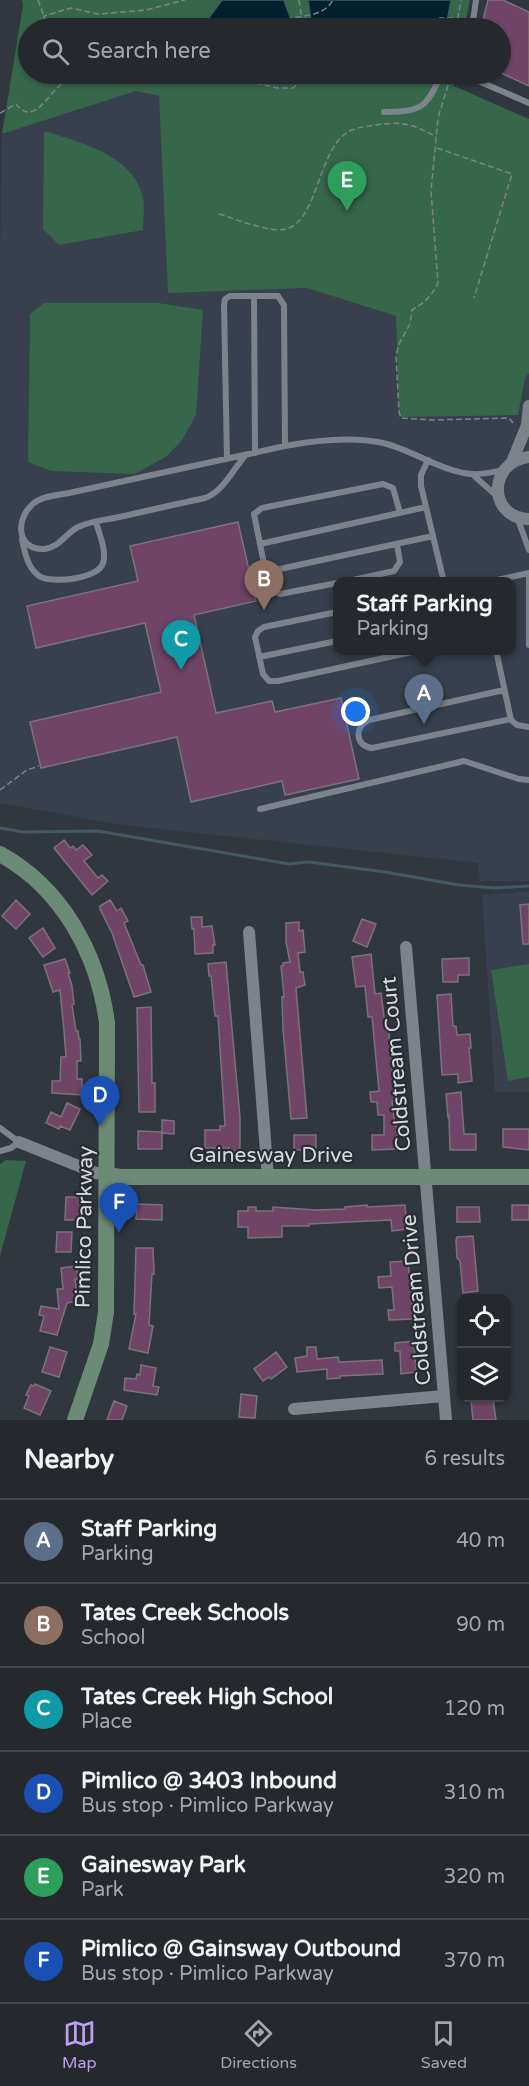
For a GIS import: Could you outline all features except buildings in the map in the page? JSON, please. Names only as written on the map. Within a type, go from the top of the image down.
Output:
[{"type":"street","points":[[523,518],[503,506],[499,498],[498,484],[528,427],[529,406]]},
{"type":"street","points":[[508,466],[529,457]]},
{"type":"street","name":"Pimlico Parkway","points":[[0,854],[33,877],[58,903],[84,942],[97,974],[107,1023],[107,1267],[104,1330],[91,1377],[75,1420]]},
{"type":"street","points":[[249,932],[268,1178]]},
{"type":"street","name":"Coldstream Court","points":[[406,947],[425,1177]]},
{"type":"street","name":"Gainesway Drive","points":[[19,1142],[96,1173],[121,1178],[529,1177]]},
{"type":"street","name":"Coldstream Drive","points":[[425,1177],[446,1420]]},
{"type":"street","points":[[294,1409],[444,1396]]},
{"type":"lane","points":[[473,18],[476,0]]},
{"type":"lane","points":[[384,112],[420,107],[428,100],[436,84]]},
{"type":"lane","points":[[485,84],[529,103]]},
{"type":"lane","points":[[227,459],[224,305],[225,299],[230,296],[278,296],[285,305],[285,446]]},
{"type":"lane","points":[[254,296],[255,453]]},
{"type":"lane","points":[[96,522],[103,547],[102,567],[90,574],[58,581],[47,580],[29,567],[20,522],[26,510],[36,501],[311,441],[341,439],[382,443],[471,474],[499,498]]},
{"type":"lane","points":[[22,535],[27,544],[45,549],[55,546],[79,526],[214,495],[234,467],[246,455]]},
{"type":"lane","points":[[428,460],[421,474],[421,486],[443,577]]},
{"type":"lane","points":[[471,474],[508,466]]},
{"type":"lane","points":[[333,584],[280,594],[273,591],[266,572],[254,514],[261,508],[383,484],[393,488],[400,513]]},
{"type":"lane","points":[[260,544],[426,507]]},
{"type":"lane","points":[[523,518],[529,550]]},
{"type":"lane","points":[[266,572],[433,536]]},
{"type":"lane","points":[[367,577],[394,571],[400,562],[397,544]]},
{"type":"lane","points":[[511,577],[529,573],[529,645]]},
{"type":"lane","points":[[333,613],[264,627],[258,631],[255,637],[263,674],[270,681],[278,681],[402,655]]},
{"type":"lane","points":[[259,657],[333,642]]},
{"type":"lane","points":[[497,655],[511,719],[517,725],[529,727]]},
{"type":"lane","points":[[504,690],[369,720],[362,723],[358,736],[361,743],[372,748],[511,719]]},
{"type":"lane","points":[[260,809],[464,761],[519,779],[529,780]]},
{"type":"lane","points":[[0,1128],[19,1142],[11,1148],[0,1151]]},
{"type":"path","points":[[38,0],[44,16],[71,8],[98,14],[146,10],[185,0]]},
{"type":"path","points":[[297,18],[319,13],[330,6],[333,0]]},
{"type":"path","points":[[453,18],[458,18],[461,0]]},
{"type":"path","points":[[299,1],[302,17]]},
{"type":"path","points":[[0,113],[16,104],[25,112],[40,108],[62,84]]},
{"type":"path","points":[[258,84],[277,88],[293,88],[297,84]]},
{"type":"path","points":[[448,84],[443,96],[430,191],[438,283],[434,293],[412,310],[410,324],[399,344],[396,355],[401,418],[432,420],[509,418],[513,423]]},
{"type":"path","points":[[219,214],[284,230],[302,218],[327,159],[337,141],[346,133],[357,128],[380,124],[410,124],[437,137]]},
{"type":"path","points":[[436,148],[512,174],[474,298]]},
{"type":"path","points":[[0,790],[27,770],[39,766]]},
{"type":"shaded area","points":[[222,0],[284,0],[290,18],[209,18]]},
{"type":"shaded area","points":[[308,0],[451,0],[448,18],[311,18]]},
{"type":"shaded area","points":[[136,91],[159,96],[169,292],[307,288],[396,316],[399,417],[525,378],[529,373],[529,881],[480,881],[478,863],[122,825],[0,803],[2,134]]},
{"type":"shaded area","points":[[529,891],[529,1092],[495,1092],[482,895]]},
{"type":"green space","points":[[22,0],[470,0],[466,18],[21,18]]},
{"type":"green space","points":[[18,36],[18,84],[454,84],[454,86],[529,119],[529,373],[525,378],[518,415],[399,417],[396,316],[307,288],[168,293],[159,96],[136,91],[2,134]]},
{"type":"green space","points":[[44,131],[103,152],[128,171],[143,197],[143,230],[59,245],[43,229]]},
{"type":"green space","points":[[44,303],[158,303],[203,310],[196,415],[182,440],[167,456],[135,474],[51,471],[28,462],[30,314]]},
{"type":"green space","points":[[529,964],[529,1077],[508,1081],[491,970]]},
{"type":"green space","points":[[6,1160],[26,1161],[0,1256],[0,1164]]},
{"type":"waterway","points":[[0,828],[23,832],[98,831],[289,864],[309,862],[459,885],[494,888],[529,886]]},
{"type":"place","name":"Gainesway Park","points":[[347,211]]},
{"type":"place","name":"Tates Creek Schools","points":[[264,610]]},
{"type":"place","name":"Tates Creek High School","points":[[181,670]]},
{"type":"place","name":"Staff Parking","points":[[424,724]]},
{"type":"place","name":"Pimlico @ 3403 Inbound","points":[[100,1126]]},
{"type":"place","name":"Pimlico @ Gainsway Outbound","points":[[119,1233]]}]
